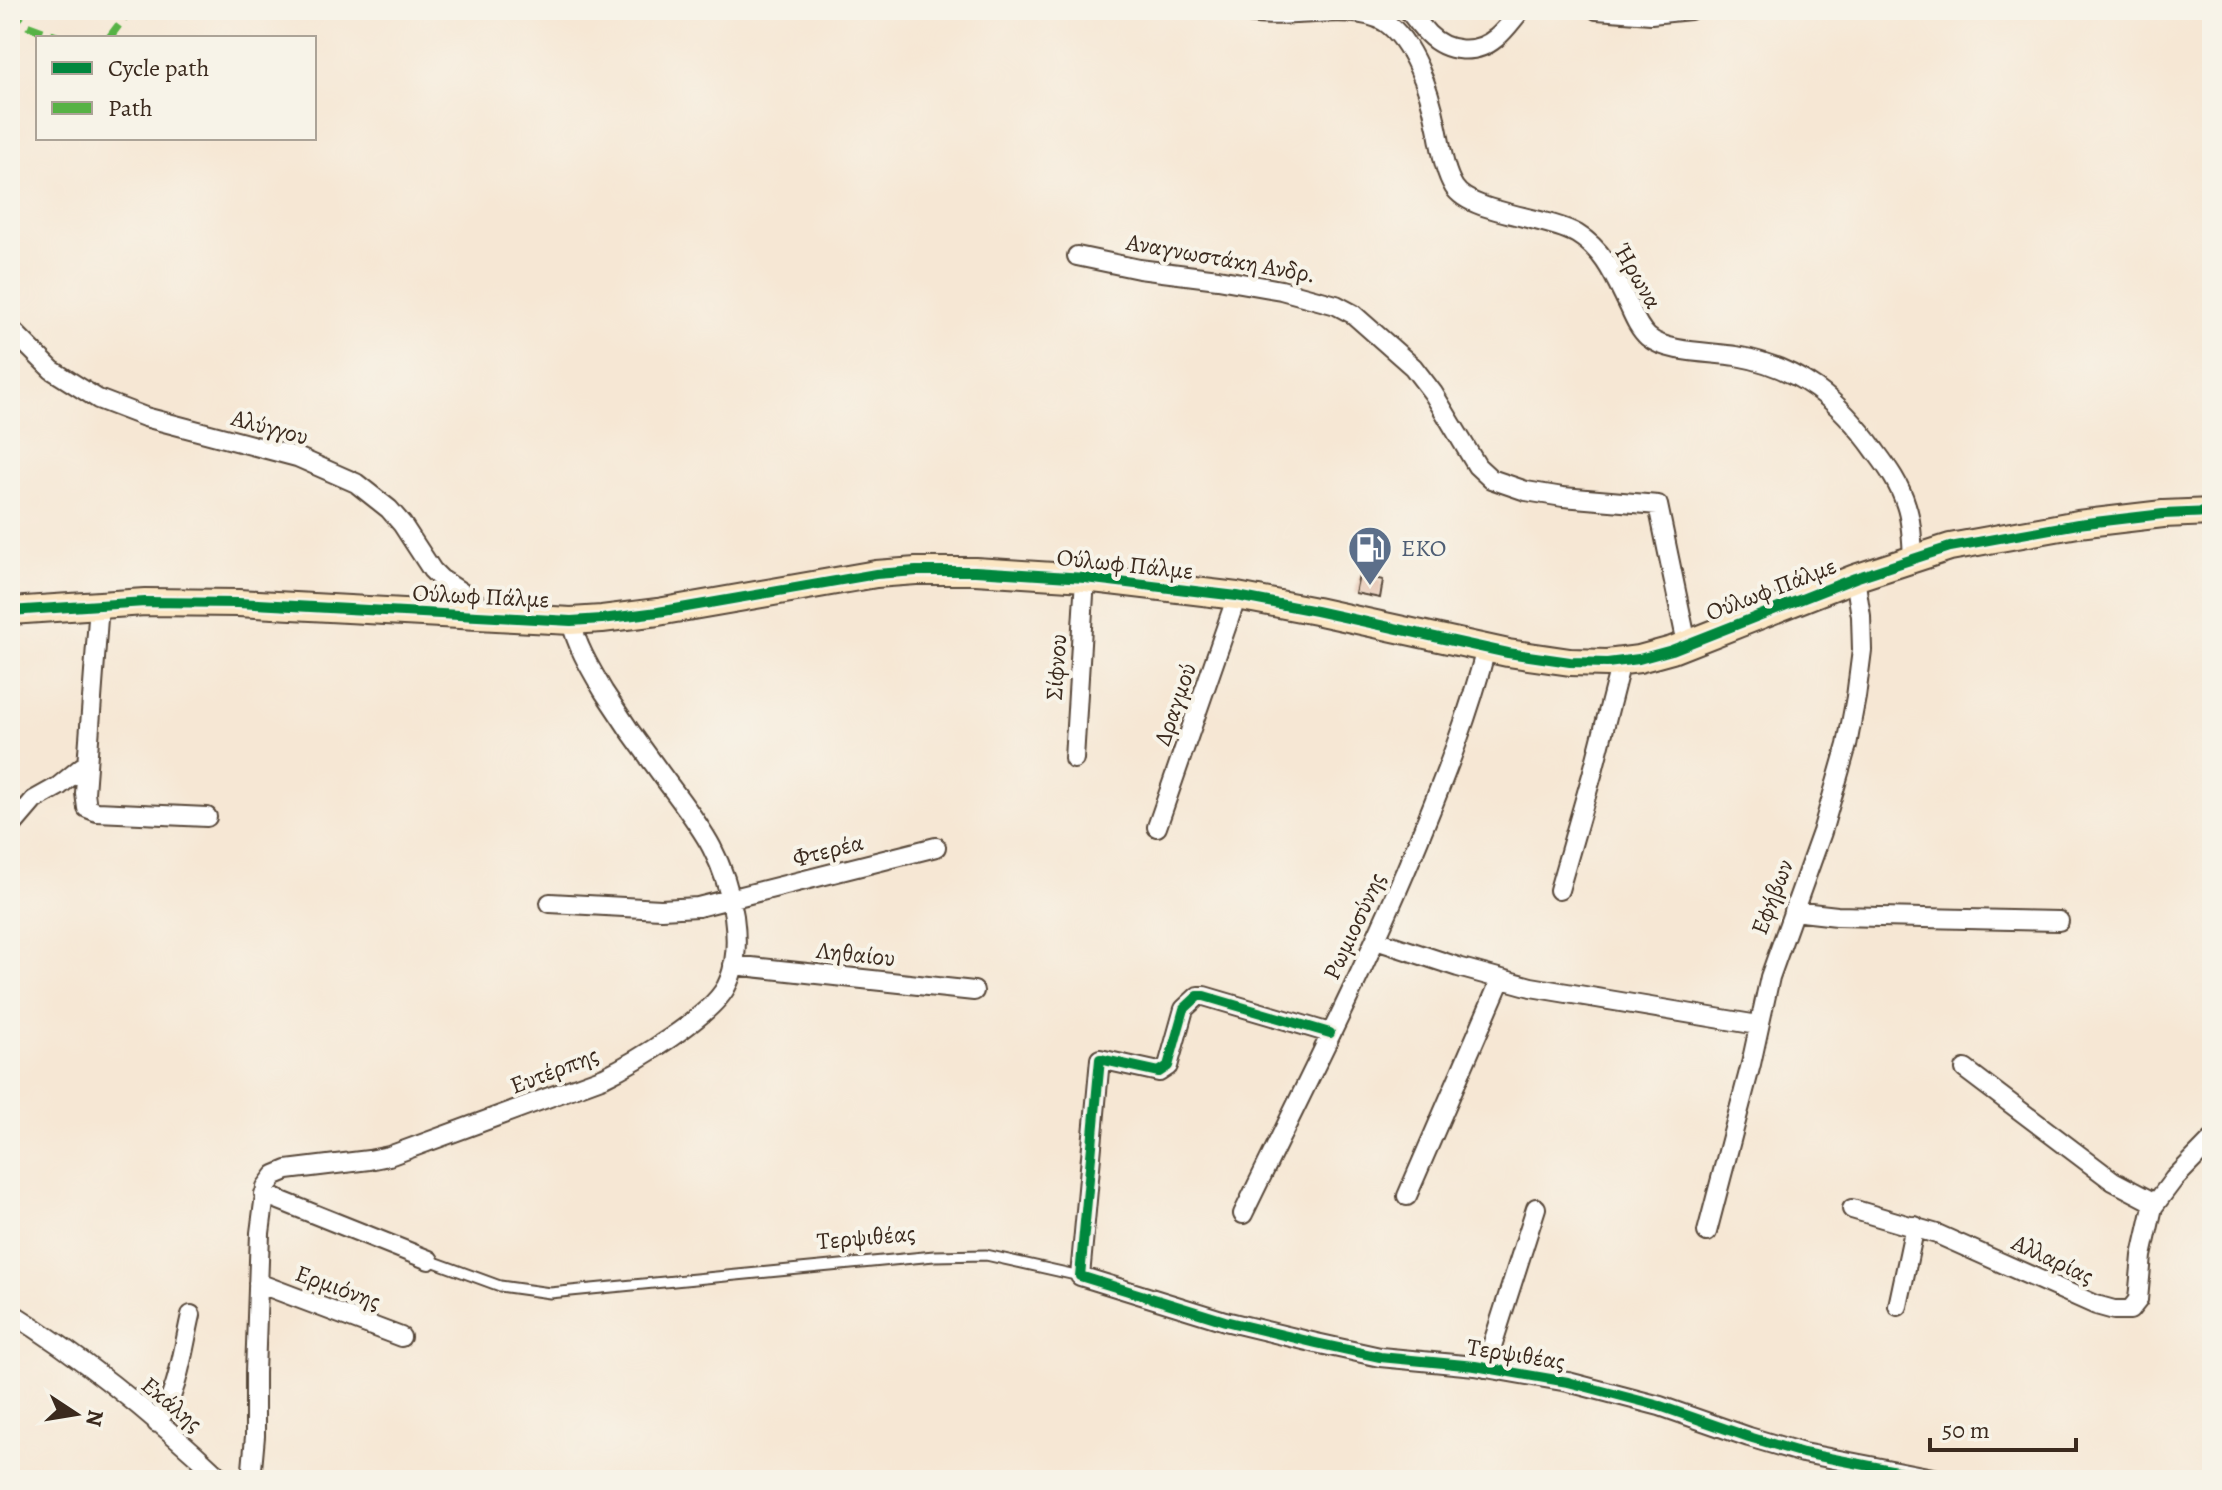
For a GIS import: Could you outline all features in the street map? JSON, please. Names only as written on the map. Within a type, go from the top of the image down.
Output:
[{"type":"street","name":"Ήρωνα","points":[[1236,10],[1256,15],[1375,14],[1384,21],[1394,30],[1414,61],[1433,109],[1450,179],[1461,196],[1483,206],[1565,228],[1592,245],[1610,268],[1635,319],[1654,341],[1667,346],[1761,362],[1806,380],[1824,393],[1857,427],[1896,482],[1910,519],[1913,559]]},
{"type":"street","points":[[1408,10],[1436,41],[1468,50],[1493,40],[1521,10]]},
{"type":"street","points":[[1597,10],[1651,14],[1690,10]]},
{"type":"street","name":"Αναγνωστάκη Ανδρ.","points":[[1077,256],[1139,269],[1281,290],[1336,305],[1361,319],[1413,367],[1433,393],[1470,456],[1483,474],[1491,479],[1526,491],[1658,505],[1687,644]]},
{"type":"street","name":"Αλύγγου","points":[[10,328],[52,370],[98,399],[145,417],[297,457],[356,483],[389,509],[432,570],[470,596],[485,616]]},
{"type":"street","name":"Ούλωφ Πάλμε","points":[[10,611],[145,602],[238,603],[571,621],[658,612],[876,574],[975,571],[1085,578],[1237,596],[1486,649],[1570,662],[1621,662],[1687,644],[1855,578],[1950,547],[2055,528],[2154,515],[2212,512]]},
{"type":"street","name":"Σίφνου","points":[[1074,759],[1085,578]]},
{"type":"street","name":"Εφήβων","points":[[1707,1232],[1751,1064],[1770,977],[1831,803],[1847,745],[1862,650],[1860,603],[1855,578]]},
{"type":"street","name":"Δραγμού","points":[[1157,827],[1237,596]]},
{"type":"street","points":[[99,605],[85,803],[89,810],[207,817]]},
{"type":"street","name":"Ευτέρπης","points":[[264,1194],[272,1178],[287,1170],[389,1156],[617,1071],[670,1038],[724,991],[733,965],[736,938],[724,875],[704,832],[609,699],[580,650],[571,621]]},
{"type":"street","name":"Ρωμιοσύνης","points":[[1243,1214],[1376,940],[1458,744],[1486,649]]},
{"type":"street","points":[[1559,890],[1621,662]]},
{"type":"street","points":[[10,828],[34,800],[87,765]]},
{"type":"street","name":"Φτερέα","points":[[550,903],[661,909],[698,907],[936,847]]},
{"type":"street","points":[[1793,911],[1837,916],[2059,921]]},
{"type":"street","points":[[1376,940],[1531,987],[1758,1025]]},
{"type":"street","name":"Ληθαίου","points":[[733,965],[974,991]]},
{"type":"street","points":[[1407,1196],[1501,979]]},
{"type":"street","points":[[1080,1276],[1100,1059],[1159,1072],[1168,1066],[1184,1009],[1198,996],[1330,1033]]},
{"type":"street","points":[[1965,1069],[2113,1181],[2155,1203]]},
{"type":"street","name":"Αλλαρίας","points":[[1852,1209],[1915,1226],[2096,1305],[2125,1311],[2133,1308],[2138,1300],[2142,1256],[2155,1203],[2212,1140]]},
{"type":"street","points":[[251,1480],[264,1194]]},
{"type":"street","name":"Τερψιθέας","points":[[264,1194],[429,1260]]},
{"type":"street","points":[[1485,1368],[1536,1208]]},
{"type":"street","points":[[1898,1306],[1915,1226]]},
{"type":"street","name":"Τερψιθέας","points":[[1080,1276],[1225,1321],[1356,1352],[1568,1382],[1631,1397],[1814,1456],[1943,1480]]},
{"type":"street","name":"Ερμιόνης","points":[[258,1283],[401,1337]]},
{"type":"street","name":"Εκάλης","points":[[10,1312],[60,1345],[223,1480]]},
{"type":"street","points":[[157,1423],[172,1395],[191,1315]]},
{"type":"lane","name":"Τερψιθέας","points":[[429,1260],[500,1286],[550,1293],[934,1256],[986,1255],[1080,1276]]},
{"type":"building","points":[[1359,575],[1383,580],[1380,598],[1355,593]]},
{"type":"marked path","points":[[10,10],[28,26],[56,36]]},
{"type":"marked path","points":[[110,36],[130,10]]},
{"type":"cycle path","points":[[10,611],[145,602],[238,603],[571,621],[658,612],[876,574],[975,571],[1085,578],[1237,596],[1508,653],[1570,662],[1607,663],[1672,650],[1855,578],[1950,547],[2078,524],[2212,512]]},
{"type":"cycle path","points":[[1330,1033],[1198,996],[1184,1009],[1168,1066],[1159,1072],[1100,1059],[1080,1276],[1225,1321],[1316,1343],[1380,1357],[1475,1366],[1568,1382],[1660,1406],[1803,1453],[1943,1480]]},
{"type":"place","name":"EKO","points":[[1370,587]]}]
